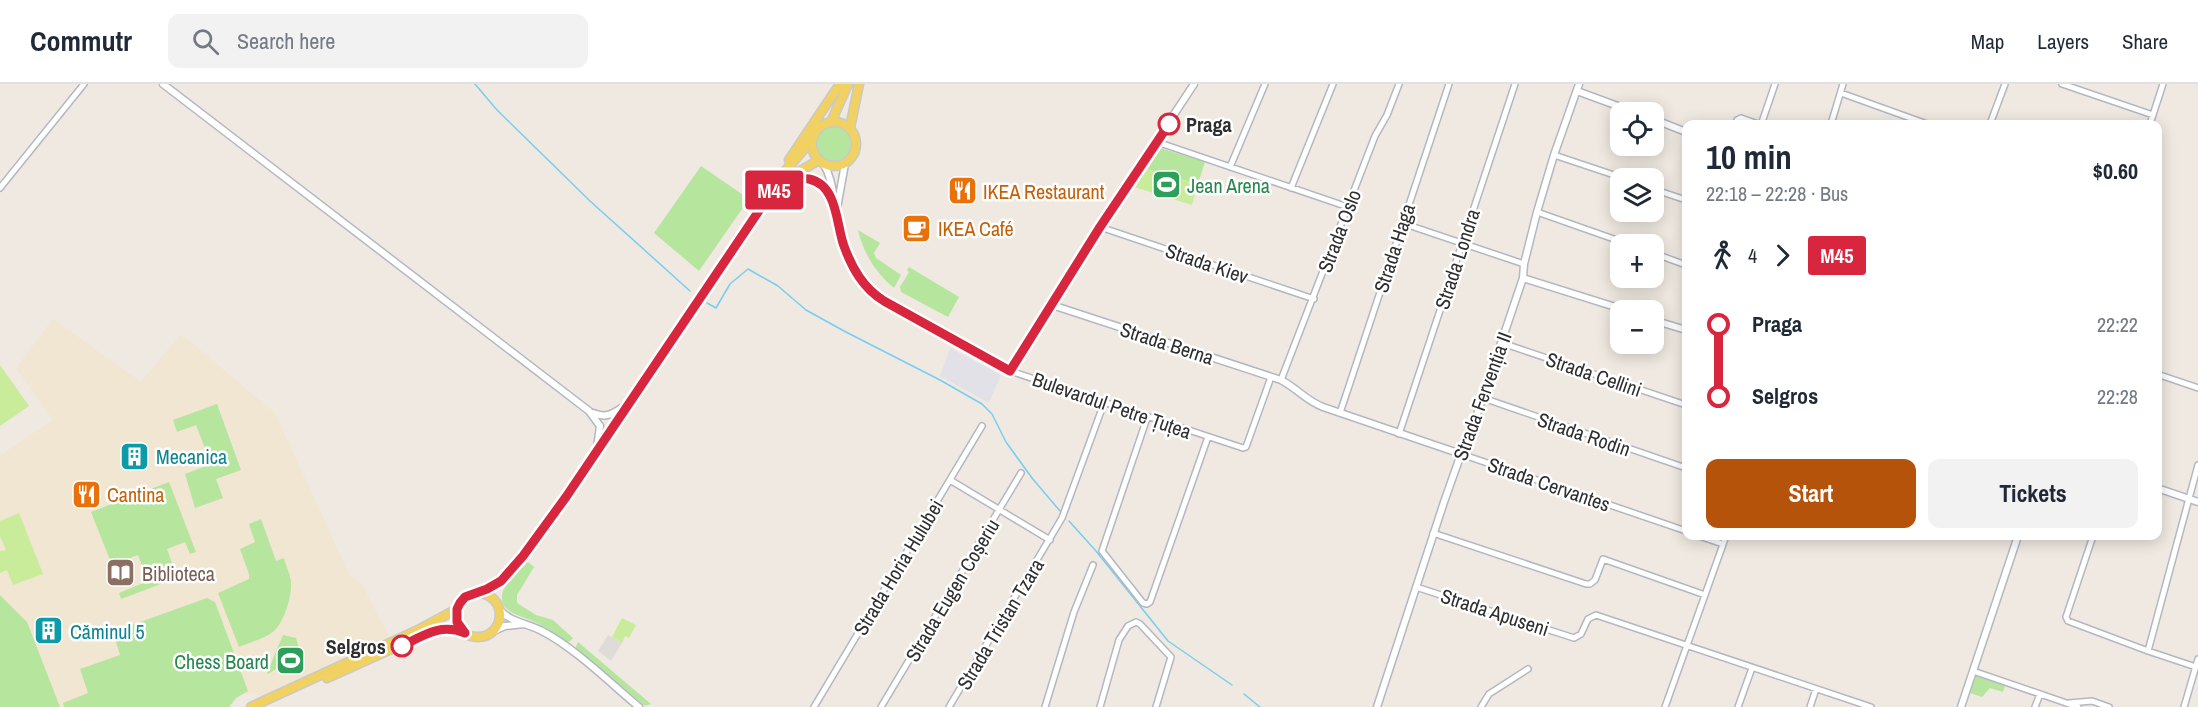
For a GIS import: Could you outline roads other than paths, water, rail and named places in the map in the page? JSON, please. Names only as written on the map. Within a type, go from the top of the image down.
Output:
[{"type":"main road","points":[[777,184],[780,173],[840,84]]},
{"type":"main road","points":[[831,122],[848,84]]},
{"type":"main road","points":[[850,128],[859,84]]},
{"type":"main road","points":[[251,707],[416,631],[457,609],[465,597],[501,581],[523,556],[597,452],[786,170],[812,140],[820,126],[831,122],[841,122],[850,128],[856,144],[854,154],[845,164],[834,166],[821,162],[813,151],[812,140]]},
{"type":"main road","points":[[777,184],[821,162]]},
{"type":"main road","points":[[264,707],[431,631],[447,628],[477,637],[489,635],[499,625],[501,581]]},
{"type":"main road","points":[[479,592],[490,596],[499,607]]},
{"type":"main road","points":[[457,609],[457,622],[465,633]]},
{"type":"street","points":[[0,189],[84,84]]},
{"type":"street","points":[[163,84],[589,411],[601,416],[609,416],[629,403]]},
{"type":"street","points":[[1010,371],[1100,227],[1194,84]]},
{"type":"street","points":[[1230,167],[1265,84]]},
{"type":"street","points":[[1291,188],[1333,84]]},
{"type":"street","name":"Strada Oslo","points":[[1281,380],[1376,136],[1399,84]]},
{"type":"street","name":"Strada Haga","points":[[1340,413],[1449,84]]},
{"type":"street","name":"Strada Londra","points":[[1399,434],[1515,84]]},
{"type":"street","points":[[1763,120],[1775,84]]},
{"type":"street","points":[[1834,84],[1918,120]]},
{"type":"street","points":[[1992,120],[2005,84]]},
{"type":"street","points":[[2062,84],[2153,115]]},
{"type":"street","points":[[2151,120],[2163,84]]},
{"type":"street","points":[[1578,88],[1611,102]]},
{"type":"street","name":"Strada Fervenția II","points":[[1377,707],[1433,533],[1502,343],[1523,278],[1524,264],[1537,212],[1578,88]]},
{"type":"street","points":[[1832,120],[1842,88]]},
{"type":"street","points":[[1664,124],[1682,131]]},
{"type":"street","points":[[1157,142],[1348,207]]},
{"type":"street","points":[[1554,155],[1610,174]]},
{"type":"street","name":"Bulevardul Petre Țuțea","points":[[821,162],[829,174],[842,243],[869,290],[884,301],[1010,371],[1245,448],[1270,377]]},
{"type":"street","name":"Bulevardul Petre Țuțea","points":[[837,212],[845,164]]},
{"type":"street","points":[[777,184],[803,179],[814,180],[824,189],[837,212]]},
{"type":"street","points":[[1664,193],[1682,199]]},
{"type":"street","points":[[1537,212],[1610,238]]},
{"type":"street","points":[[1402,223],[1524,264]]},
{"type":"street","name":"Strada Kiev","points":[[1100,227],[1314,299]]},
{"type":"street","points":[[1664,257],[1682,264]]},
{"type":"street","points":[[1523,278],[1610,305]]},
{"type":"street","name":"Strada Berna","points":[[1052,305],[1281,380]]},
{"type":"street","points":[[1664,323],[1682,329]]},
{"type":"street","name":"Strada Cellini","points":[[1502,343],[1682,404]]},
{"type":"street","points":[[2162,376],[2198,388]]},
{"type":"street","name":"Strada Cervantes","points":[[1281,380],[1295,387],[1306,399],[1340,413],[1682,530]]},
{"type":"street","name":"Strada Rodin","points":[[1483,399],[1682,467]]},
{"type":"street","name":"Strada Tristan Tzara","points":[[949,707],[1062,518],[1104,403]]},
{"type":"street","points":[[589,411],[600,426],[597,452]]},
{"type":"street","points":[[1147,417],[1103,554],[1143,603],[1150,602],[1208,437]]},
{"type":"street","name":"Strada Horia Hulubei","points":[[814,707],[982,426]]},
{"type":"street","points":[[2148,651],[2198,465]]},
{"type":"street","name":"Strada Eugen Coșeriu","points":[[881,707],[1021,473]]},
{"type":"street","points":[[950,480],[1050,540]]},
{"type":"street","points":[[2162,490],[2198,502]]},
{"type":"street","points":[[1433,533],[1586,584],[1595,580],[1603,559],[1705,595]]},
{"type":"street","points":[[1711,540],[1723,544]]},
{"type":"street","points":[[1665,707],[1724,540]]},
{"type":"street","points":[[1961,707],[2017,540]]},
{"type":"street","points":[[2092,540],[2066,617],[2068,621],[2196,667]]},
{"type":"street","points":[[1045,707],[1074,612],[1093,565]]},
{"type":"street","name":"Strada Apuseni","points":[[1416,587],[1574,638],[1581,634],[1588,619],[1596,615],[1686,647]]},
{"type":"street","points":[[499,607],[509,618],[545,633],[569,650],[639,707]]},
{"type":"street","points":[[1100,706],[1122,638],[1128,626],[1136,622],[1171,657],[1156,707]]},
{"type":"street","points":[[494,631],[505,626],[524,623]]},
{"type":"street","points":[[1686,647],[1871,707]]},
{"type":"street","points":[[2184,707],[2198,659]]},
{"type":"street","points":[[1738,707],[1752,668]]},
{"type":"street","points":[[1481,707],[1489,694],[1528,669]]},
{"type":"street","points":[[1973,671],[2078,707]]},
{"type":"street","points":[[1810,707],[1816,689]]},
{"type":"street","points":[[2035,707],[2040,694]]},
{"type":"street","points":[[2068,704],[2088,701],[2109,707]]},
{"type":"waterway","points":[[475,84],[497,110],[590,201],[690,291]]},
{"type":"waterway","points":[[707,303],[716,308],[730,284],[748,269],[778,286],[806,310],[982,404],[992,414],[1006,442],[1032,478],[1060,511]]},
{"type":"waterway","points":[[1069,521],[1168,641],[1232,685]]},
{"type":"waterway","points":[[1244,694],[1260,707]]},
{"type":"place","name":"Praga","points":[[1169,124]]},
{"type":"place","name":"Jean Arena","points":[[1166,185]]},
{"type":"place","name":"IKEA Restaurant","points":[[962,191]]},
{"type":"place","name":"IKEA Café","points":[[917,228]]},
{"type":"place","name":"Mecanica","points":[[135,456]]},
{"type":"place","name":"Cantina","points":[[86,494]]},
{"type":"place","name":"Biblioteca","points":[[121,573]]},
{"type":"place","name":"Căminul 5","points":[[49,631]]},
{"type":"place","name":"Selgros","points":[[402,646]]},
{"type":"place","name":"Chess Board","points":[[290,661]]}]
